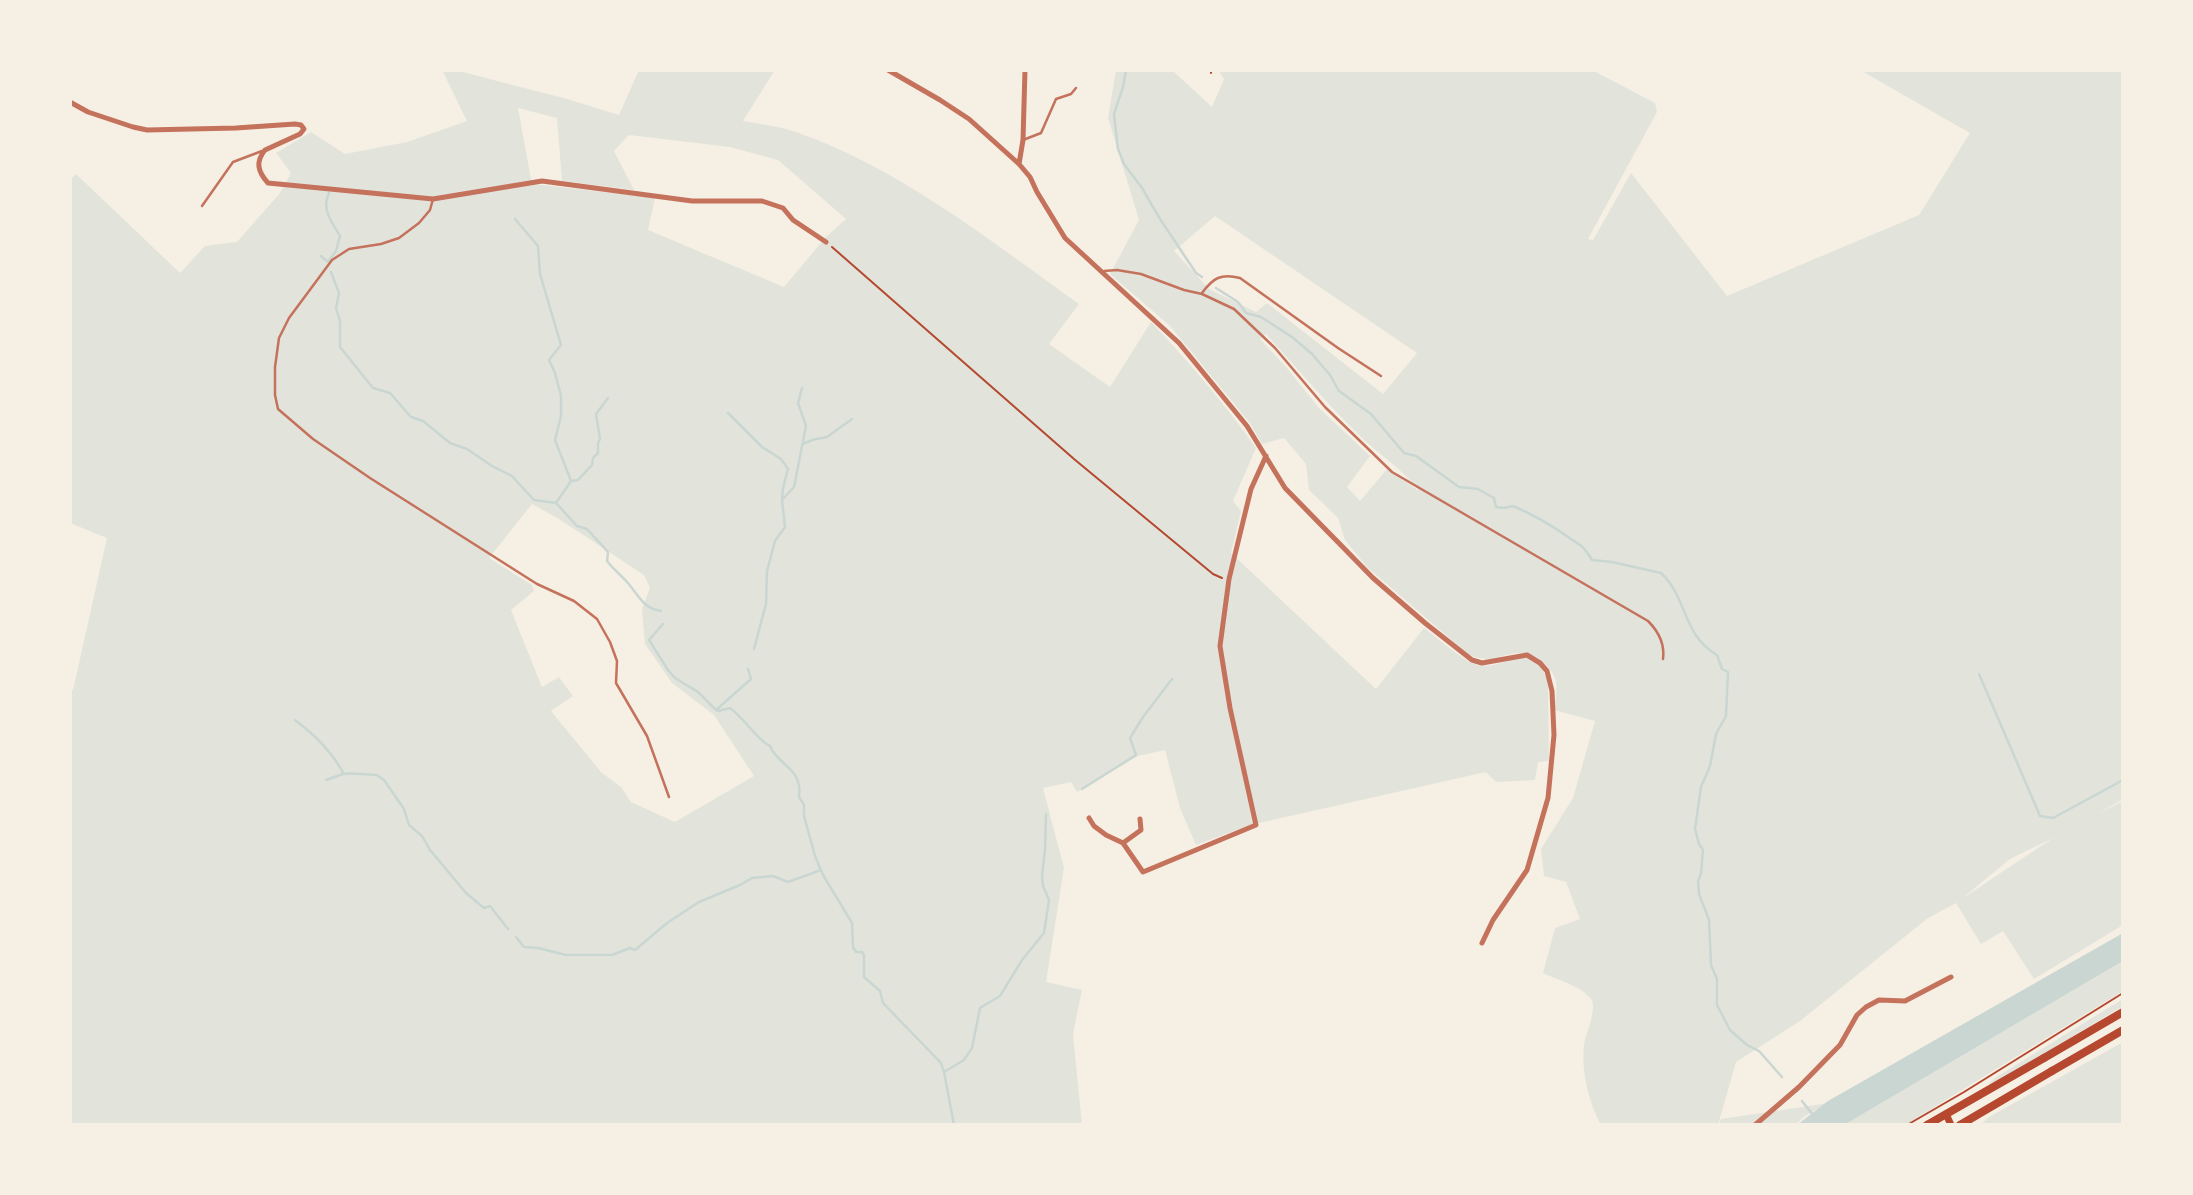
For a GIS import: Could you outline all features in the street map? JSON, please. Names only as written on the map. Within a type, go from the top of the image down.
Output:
[{"type":"main road","points":[[1927,1125],[2123,1012]]},
{"type":"main road","points":[[1959,1125],[2123,1030]]},
{"type":"main road","points":[[1946,1114],[1951,1125]]},
{"type":"street","points":[[888,70],[969,119],[1019,164],[1030,177],[1065,237],[1179,343],[1247,426],[1285,488],[1365,570],[1425,624],[1468,657],[1482,663],[1527,655],[1540,663],[1550,679],[1554,735],[1548,798],[1527,870],[1493,920],[1482,943]]},
{"type":"street","points":[[1019,164],[1023,140],[1025,70]]},
{"type":"street","points":[[70,102],[88,112],[147,130],[295,124],[303,128],[300,134],[265,150],[259,161],[259,170],[268,183],[433,199],[542,181],[692,201],[768,202],[782,208],[793,220],[826,242]]},
{"type":"street","points":[[1089,818],[1094,826],[1106,835],[1123,843],[1143,872],[1256,825],[1230,708],[1221,638],[1229,579],[1251,489],[1266,456]]},
{"type":"street","points":[[1123,843],[1141,830],[1140,819]]},
{"type":"street","points":[[1755,1125],[1840,1045],[1857,1015],[1867,1007],[1879,1000],[1905,1001],[1951,977]]},
{"type":"lane","points":[[1023,140],[1041,133],[1056,99],[1071,94],[1076,88]]},
{"type":"lane","points":[[202,206],[233,162],[265,150]]},
{"type":"lane","points":[[433,199],[430,210],[419,223],[399,239],[349,249],[332,260],[289,318],[279,338],[275,367],[278,409],[295,426],[370,478],[537,584],[573,601],[597,619],[617,661],[617,683],[648,736],[669,797]]},
{"type":"lane","points":[[1101,271],[1117,270],[1141,274],[1202,294],[1234,309],[1275,348],[1325,407],[1392,472],[1648,621],[1662,641],[1663,659]]},
{"type":"lane","points":[[1202,294],[1211,282],[1219,277],[1240,278],[1381,376]]},
{"type":"path","points":[[826,242],[1124,500],[1213,574],[1229,579]]},
{"type":"path","points":[[1907,1125],[2123,993]]},
{"type":"shaded area","points":[[442,70],[455,70],[619,115],[639,70],[775,70],[743,121],[796,132],[871,165],[943,208],[1079,304],[1049,344],[1110,387],[1151,322],[1206,383],[1256,448],[1233,501],[1241,511],[1231,553],[1376,689],[1424,628],[1458,654],[1478,665],[1488,666],[1517,658],[1534,660],[1548,681],[1549,761],[1538,762],[1535,780],[1496,782],[1486,772],[1250,825],[1196,845],[1180,808],[1165,750],[1138,756],[1077,792],[1071,782],[1043,788],[1064,868],[1046,982],[1082,990],[1073,1034],[1082,1125],[70,1125],[70,688],[73,690],[107,538],[70,523],[70,180],[76,174],[180,273],[205,246],[237,242],[280,193],[291,173],[276,153],[311,132],[345,154],[407,142],[467,121]],"holes":[[[518,108],[557,118],[562,181],[634,190],[614,151],[629,135],[730,147],[778,160],[846,219],[825,238],[784,287],[648,230],[655,198],[534,184]],[[532,504],[644,575],[650,588],[642,609],[645,644],[672,683],[714,715],[754,776],[675,822],[631,802],[621,787],[601,772],[551,711],[573,696],[559,677],[542,687],[511,610],[534,591],[532,585],[489,558]]]},
{"type":"shaded area","points":[[1116,70],[1172,70],[1212,107],[1224,79],[1218,70],[1592,70],[1655,103],[1657,112],[1588,239],[1593,240],[1631,173],[1727,296],[1919,215],[1970,133],[1860,70],[2123,70],[2123,799],[2097,814],[2123,801],[2123,925],[2034,979],[2003,931],[1981,944],[1956,903],[1928,918],[1800,1021],[1736,1062],[1718,1125],[1601,1125],[1590,1097],[1584,1066],[1584,1046],[1593,1003],[1581,990],[1543,973],[1555,928],[1580,919],[1566,882],[1544,876],[1541,849],[1573,798],[1595,721],[1554,710],[1556,681],[1541,661],[1524,653],[1490,659],[1469,655],[1367,567],[1345,540],[1338,518],[1309,490],[1306,464],[1284,438],[1262,444],[1250,423],[1170,326],[1110,274],[1139,220],[1108,118]],"holes":[[[1215,216],[1417,353],[1383,394],[1267,303],[1256,312],[1209,289],[1174,251]],[[1266,334],[1347,423],[1419,491],[1387,469],[1360,501],[1347,487],[1370,456],[1319,408],[1260,339]],[[2053,838],[1965,896],[2010,859]]]},
{"type":"shaded area","points":[[2123,933],[2123,961],[1844,1125],[1797,1125],[1828,1101]]},
{"type":"shaded area","points":[[2123,961],[2123,991],[1905,1125],[1844,1125]]},
{"type":"shaded area","points":[[2123,999],[2123,1006],[2000,1080],[1988,1084],[1998,1076]]},
{"type":"shaded area","points":[[2123,1042],[2123,1125],[1980,1125],[1989,1117]]},
{"type":"shaded area","points":[[1829,1103],[1805,1116],[1795,1125],[1719,1125],[1721,1119]]},
{"type":"waterway","points":[[1126,70],[1114,114],[1118,149],[1124,164],[1160,219],[1196,273],[1202,277]]},
{"type":"waterway","points":[[321,256],[328,262],[336,251],[340,236],[327,210],[329,193]]},
{"type":"waterway","points":[[515,219],[538,246],[540,274],[561,345],[549,360],[561,396],[561,416],[555,440],[571,481],[556,503]]},
{"type":"waterway","points":[[331,272],[339,293],[336,308],[340,321],[340,347],[373,388],[390,393],[411,417],[423,421],[450,443],[467,449],[512,476],[534,500],[556,503],[577,526],[587,529],[608,552],[607,561],[641,600],[649,607],[661,611]]},
{"type":"waterway","points":[[1216,288],[1238,302],[1246,313],[1261,317],[1312,354],[1330,375],[1339,391],[1371,414],[1404,453],[1416,456],[1459,487],[1478,489],[1494,498],[1496,507],[1513,506],[1542,520],[1582,546],[1592,560],[1661,573],[1670,583],[1697,637],[1717,655],[1722,669],[1728,672],[1726,716],[1716,734],[1710,766],[1701,787],[1695,829],[1703,850],[1698,881],[1699,894],[1709,920],[1711,965],[1717,979],[1717,1005],[1730,1030],[1747,1045],[1759,1051],[1782,1077]]},
{"type":"waterway","points":[[754,649],[766,604],[767,571],[775,541],[785,527],[782,500],[794,487],[806,426],[798,403],[802,388]]},
{"type":"waterway","points":[[572,481],[578,480],[592,465],[593,458],[598,453],[600,439],[596,414],[608,398]]},
{"type":"waterway","points":[[728,413],[762,447],[781,459],[788,469],[782,500]]},
{"type":"waterway","points":[[803,444],[827,437],[852,419]]},
{"type":"waterway","points":[[663,624],[649,640],[668,670],[718,711],[730,708],[770,746],[794,774],[815,856],[823,875],[852,923],[853,947],[856,952],[862,952],[864,955],[864,977],[880,991],[883,1003],[941,1063],[944,1072]]},
{"type":"waterway","points":[[716,710],[751,679],[748,669]]},
{"type":"waterway","points":[[1979,674],[2040,816],[2053,818],[2123,780]]},
{"type":"waterway","points":[[1082,789],[1136,755],[1130,738],[1172,679]]},
{"type":"waterway","points":[[295,720],[323,744],[344,774],[377,775],[384,780],[404,809],[409,825],[422,836],[430,850],[466,893],[484,908],[490,906],[508,929]]},
{"type":"waterway","points":[[326,780],[343,774]]},
{"type":"waterway","points":[[954,1125],[944,1072],[964,1060],[972,1048],[980,1008],[1000,996],[1022,960],[1044,933],[1049,900],[1042,875],[1046,814]]},
{"type":"waterway","points":[[516,937],[524,947],[566,955],[612,955],[630,948],[635,950],[667,923],[699,902],[752,878],[773,876],[788,882],[821,870]]},
{"type":"waterway","points":[[1802,1101],[1813,1115]]}]
